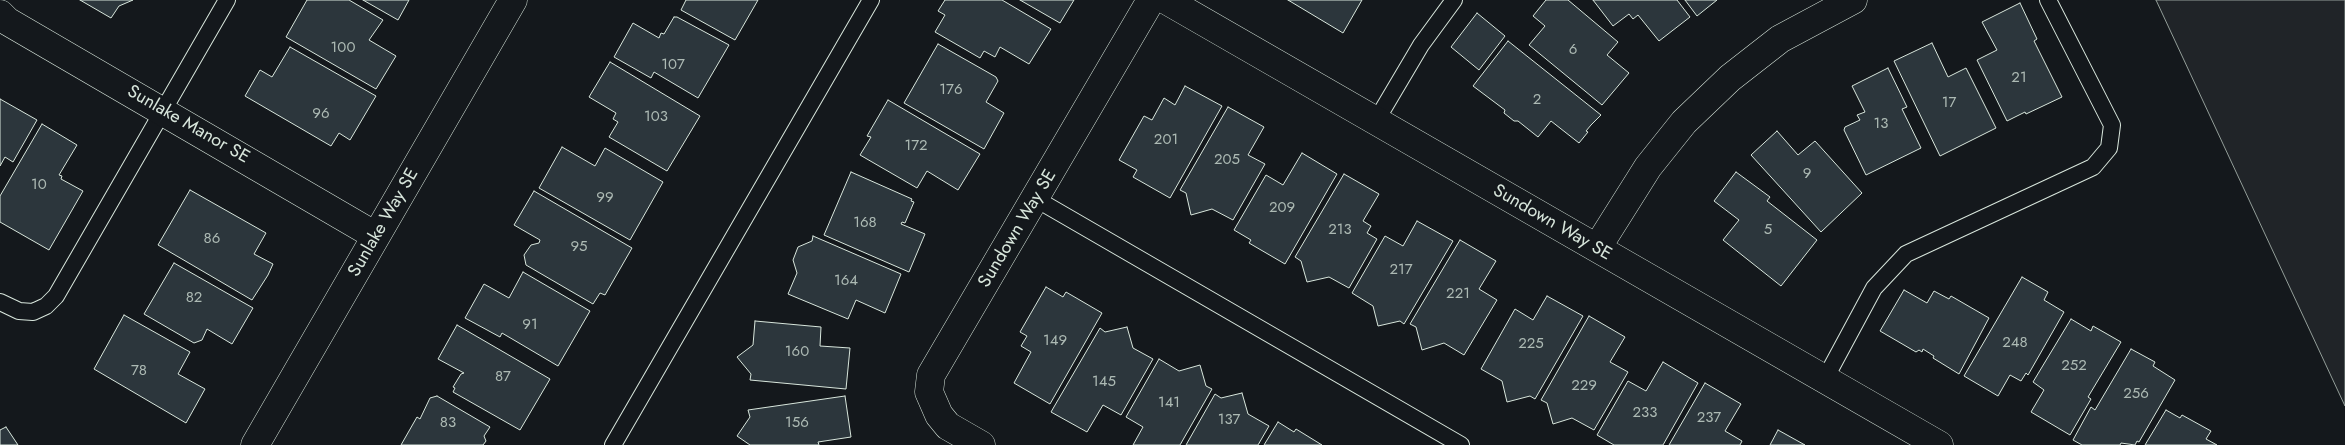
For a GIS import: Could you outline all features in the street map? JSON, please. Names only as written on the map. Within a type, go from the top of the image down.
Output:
[{"type":"street","name":"Sunlake Way SE","points":[[255,445],[513,0]]},
{"type":"street","name":"Sundown Way SE","points":[[981,445],[948,426],[938,416],[929,392],[931,375],[1036,199],[1151,0]]},
{"type":"street","name":"Sundown Way SE","points":[[1166,0],[1939,445]]},
{"type":"street","points":[[1597,248],[1648,167],[1684,122],[1730,78],[1780,39],[1853,0]]},
{"type":"street","name":"Sunlake Manor SE","points":[[0,14],[8,21],[376,236]]},
{"type":"lane","points":[[0,302],[19,311],[33,312],[46,306],[56,296],[227,0]]},
{"type":"lane","points":[[613,445],[871,0]]},
{"type":"lane","points":[[1376,121],[1421,45],[1454,0]]},
{"type":"lane","points":[[1825,379],[1874,288],[1906,254],[2093,167],[2109,148],[2112,125],[2048,0]]},
{"type":"lane","points":[[1036,199],[1461,445]]},
{"type":"shaded area","points":[[2156,0],[2345,0],[2345,406]]},
{"type":"building","points":[[80,0],[133,0],[119,6],[111,18]]},
{"type":"building","points":[[307,0],[349,0],[383,20],[369,40],[396,56],[376,89],[286,37]]},
{"type":"building","points":[[363,0],[409,0],[398,20]]},
{"type":"building","points":[[686,0],[758,0],[735,40],[681,10]]},
{"type":"building","points":[[945,0],[1002,0],[1051,29],[1029,64],[1000,47],[995,57],[984,51],[980,58],[935,32],[945,15],[938,11]]},
{"type":"building","points":[[1020,0],[1074,0],[1060,23]]},
{"type":"building","points":[[1288,0],[1362,0],[1343,33]]},
{"type":"building","points":[[1546,0],[1568,0],[1618,42],[1607,55],[1629,73],[1602,105],[1529,45],[1545,26],[1533,16]]},
{"type":"building","points":[[1593,0],[1677,0],[1690,17],[1659,41],[1638,15],[1633,19],[1629,14],[1613,26]]},
{"type":"building","points":[[1685,0],[1717,0],[1697,16]]},
{"type":"building","points":[[2020,3],[2037,39],[2034,41],[2062,97],[2007,121],[1977,60],[1997,50],[1982,22]]},
{"type":"building","points":[[1477,13],[1505,36],[1479,70],[1451,47]]},
{"type":"building","points":[[674,17],[729,45],[698,98],[654,72],[651,78],[614,57],[633,23],[659,38],[661,33],[664,34]]},
{"type":"building","points":[[1508,41],[1601,115],[1586,131],[1588,132],[1579,143],[1551,121],[1538,137],[1518,121],[1514,121],[1504,113],[1505,110],[1473,86]]},
{"type":"building","points":[[1932,43],[1948,77],[1966,68],[1996,128],[1940,156],[1894,61]]},
{"type":"building","points":[[938,44],[996,77],[998,81],[986,102],[1004,113],[984,149],[904,103]]},
{"type":"building","points":[[290,47],[376,96],[350,140],[339,133],[331,146],[245,96],[260,70],[272,77]]},
{"type":"building","points":[[610,62],[700,116],[667,171],[609,137],[618,122],[613,119],[616,113],[589,97]]},
{"type":"building","points":[[1888,68],[1907,107],[1902,109],[1921,148],[1866,175],[1844,130],[1845,127],[1860,120],[1857,115],[1865,112],[1852,86]]},
{"type":"building","points":[[1185,86],[1222,106],[1170,198],[1133,177],[1137,170],[1119,160],[1144,116],[1152,120],[1164,98],[1175,105]]},
{"type":"building","points":[[0,99],[37,120],[13,162],[5,157],[0,166]]},
{"type":"building","points":[[888,100],[980,154],[958,190],[927,171],[917,188],[860,155],[871,137],[867,136]]},
{"type":"building","points":[[1228,107],[1264,127],[1248,155],[1265,164],[1233,220],[1212,209],[1191,215],[1186,193],[1180,190]]},
{"type":"building","points":[[42,124],[77,145],[59,175],[62,176],[61,179],[83,191],[49,250],[0,222],[0,196]]},
{"type":"building","points":[[1777,131],[1798,155],[1815,141],[1862,193],[1821,232],[1751,155]]},
{"type":"building","points":[[562,147],[595,166],[605,148],[663,182],[630,240],[539,188]]},
{"type":"building","points":[[1302,153],[1337,174],[1285,264],[1249,243],[1251,240],[1234,230],[1266,175],[1283,185]]},
{"type":"building","points":[[851,172],[912,199],[911,201],[914,202],[905,223],[902,222],[901,224],[925,234],[909,272],[824,235]]},
{"type":"building","points":[[1736,172],[1770,197],[1767,201],[1817,240],[1781,286],[1723,240],[1739,220],[1714,201]]},
{"type":"building","points":[[1344,174],[1379,194],[1363,221],[1371,226],[1367,233],[1377,239],[1349,288],[1329,277],[1307,282],[1301,261],[1295,257]]},
{"type":"building","points":[[190,190],[266,233],[254,254],[273,264],[252,300],[158,245]]},
{"type":"building","points":[[534,191],[632,248],[605,295],[600,293],[593,304],[526,265],[524,255],[531,245],[539,243],[540,240],[514,225]]},
{"type":"building","points":[[1417,221],[1453,241],[1404,324],[1400,321],[1378,326],[1373,306],[1352,293],[1385,236],[1403,246]]},
{"type":"building","points":[[813,236],[901,274],[885,313],[856,300],[848,319],[788,294],[797,273],[793,260],[798,247],[812,241]]},
{"type":"building","points":[[1460,240],[1496,261],[1479,289],[1497,300],[1464,355],[1444,343],[1422,350],[1416,327],[1410,324]]},
{"type":"building","points":[[174,263],[253,308],[232,344],[207,329],[202,340],[194,343],[144,314]]},
{"type":"building","points":[[523,272],[590,311],[558,366],[502,333],[500,337],[465,318],[484,284],[509,298]]},
{"type":"building","points":[[2022,277],[2048,292],[2044,300],[2064,312],[2028,375],[2026,373],[2021,381],[2010,375],[1998,396],[1964,376]]},
{"type":"building","points":[[1046,287],[1063,297],[1066,292],[1102,313],[1050,404],[1014,383],[1031,352],[1021,346],[1027,336],[1020,332]]},
{"type":"building","points":[[1904,290],[1927,303],[1934,291],[1949,299],[1951,296],[1989,318],[1959,374],[1933,358],[1934,356],[1923,349],[1922,352],[1919,350],[1916,352],[1880,331]]},
{"type":"building","points":[[1547,296],[1583,316],[1535,399],[1530,396],[1507,402],[1502,381],[1481,369],[1515,309],[1533,320]]},
{"type":"building","points":[[124,315],[190,352],[178,374],[205,389],[186,423],[94,369]]},
{"type":"building","points":[[1589,316],[1625,337],[1610,362],[1628,372],[1594,430],[1572,418],[1553,424],[1547,403],[1541,400]]},
{"type":"building","points":[[2071,319],[2091,331],[2093,326],[2121,342],[2088,397],[2091,399],[2070,435],[2031,412],[2044,390],[2033,382]]},
{"type":"building","points":[[755,321],[821,327],[820,346],[850,348],[846,389],[750,380],[751,374],[737,357],[753,345]]},
{"type":"building","points":[[457,325],[550,379],[520,430],[453,392],[455,388],[453,387],[461,374],[464,373],[438,359]]},
{"type":"building","points":[[1127,327],[1133,348],[1153,359],[1121,415],[1103,405],[1087,432],[1051,412],[1100,328],[1105,332]]},
{"type":"building","points":[[2131,349],[2155,362],[2153,366],[2175,380],[2139,442],[2137,441],[2135,445],[2121,443],[2120,445],[2082,445],[2073,440],[2091,407],[2095,410]]},
{"type":"building","points":[[1159,359],[1179,371],[1200,365],[1206,386],[1212,389],[1180,445],[1133,445],[1143,427],[1126,417]]},
{"type":"building","points":[[1663,362],[1698,383],[1663,445],[1614,445],[1597,435],[1628,381],[1646,391]]},
{"type":"building","points":[[1705,383],[1741,404],[1725,431],[1742,441],[1740,445],[1669,445]]},
{"type":"building","points":[[1242,393],[1248,414],[1269,426],[1258,445],[1186,445],[1215,394],[1221,398]]},
{"type":"building","points":[[437,396],[490,427],[484,436],[486,441],[483,445],[401,445],[417,417],[420,419],[430,398]]},
{"type":"building","points":[[845,396],[851,437],[818,442],[819,445],[750,445],[737,436],[750,417],[748,410]]},
{"type":"building","points":[[2166,410],[2180,418],[2182,415],[2211,431],[2206,439],[2217,445],[2145,445]]},
{"type":"building","points":[[1278,422],[1294,432],[1296,429],[1322,445],[1264,445]]},
{"type":"building","points":[[6,427],[18,445],[0,445],[0,430]]},
{"type":"building","points":[[1778,430],[1805,445],[1770,445]]}]
